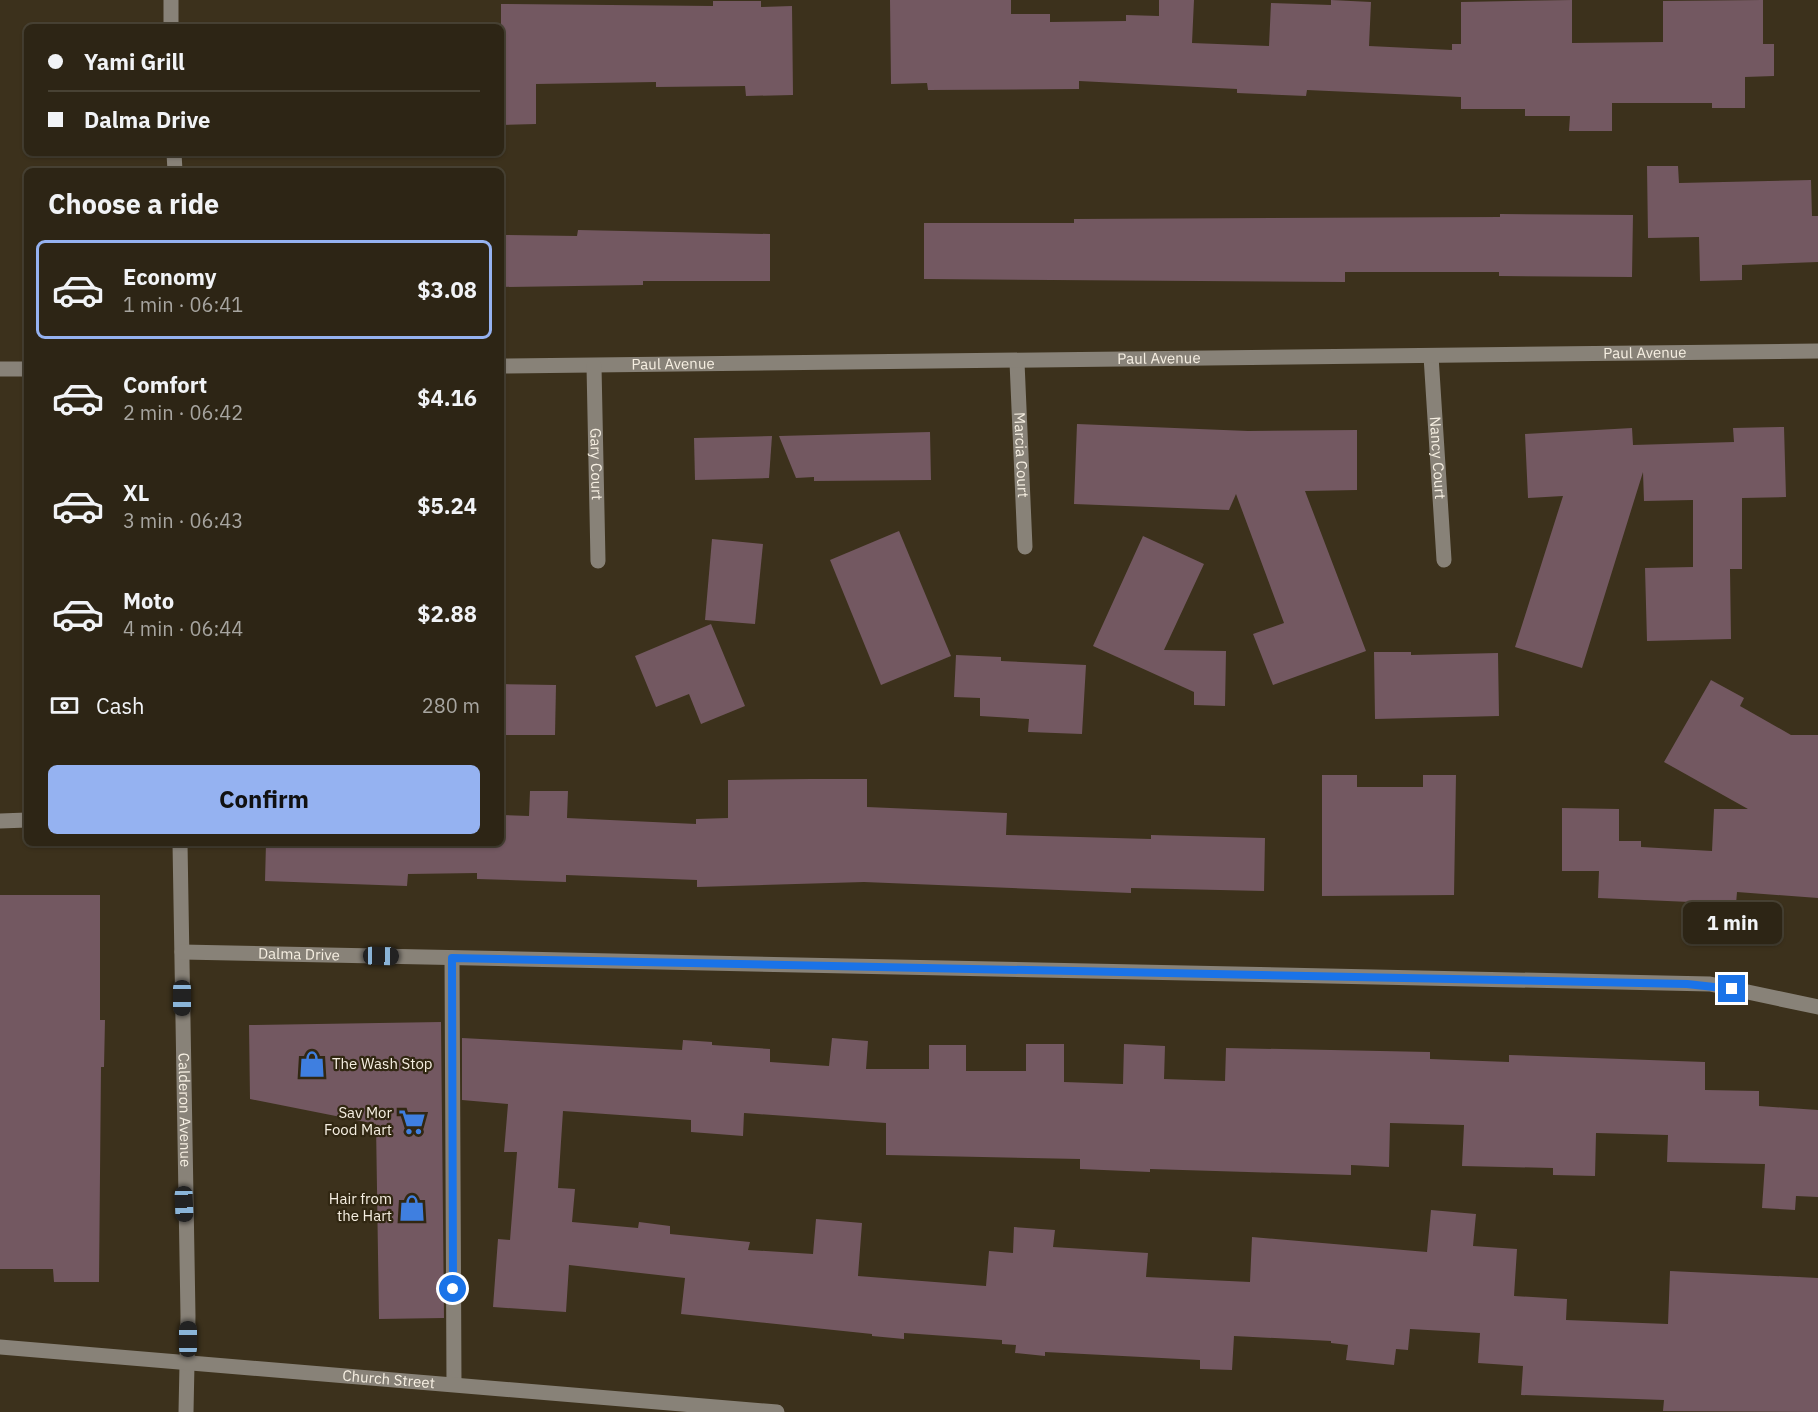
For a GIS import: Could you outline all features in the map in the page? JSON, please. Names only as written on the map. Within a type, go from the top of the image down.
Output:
[{"type":"street","points":[[171,0],[171,24]]},
{"type":"street","name":"Paul Avenue","points":[[504,366],[1017,362],[1818,351]]},
{"type":"street","name":"Nancy Court","points":[[1431,356],[1444,560]]},
{"type":"street","name":"Marcia Court","points":[[1017,362],[1025,547]]},
{"type":"street","name":"Gary Court","points":[[594,366],[598,561]]},
{"type":"street","points":[[0,369],[24,369]]},
{"type":"street","points":[[0,820],[24,820]]},
{"type":"street","name":"Calderon Avenue","points":[[180,846],[188,1362],[186,1412]]},
{"type":"street","name":"Dalma Drive","points":[[182,952],[1710,984],[1818,1007]]},
{"type":"street","points":[[452,958],[454,1384]]},
{"type":"street","name":"Church Street","points":[[0,1347],[454,1384],[708,1409],[777,1412]]},
{"type":"building","points":[[890,0],[1011,0],[1011,14],[1050,14],[1050,22],[1126,21],[1126,15],[1159,16],[1159,0],[1194,0],[1192,43],[1269,46],[1271,3],[1331,5],[1331,0],[1371,2],[1369,46],[1452,50],[1452,44],[1461,44],[1461,2],[1572,0],[1572,43],[1663,42],[1663,1],[1763,0],[1763,44],[1774,44],[1774,76],[1745,77],[1745,108],[1712,108],[1712,103],[1612,103],[1612,131],[1569,131],[1570,116],[1525,116],[1525,109],[1461,109],[1461,97],[1307,90],[1306,96],[1237,93],[1237,89],[1079,81],[1079,89],[928,90],[927,83],[891,84]]},
{"type":"building","points":[[713,1],[761,1],[761,7],[792,6],[793,95],[746,96],[745,86],[656,87],[656,82],[536,84],[536,124],[504,125],[504,24],[501,24],[501,4],[713,6]]},
{"type":"building","points":[[1647,166],[1678,166],[1679,183],[1811,180],[1812,216],[1818,216],[1818,262],[1742,265],[1742,280],[1700,281],[1699,237],[1648,238]]},
{"type":"building","points":[[1500,214],[1633,215],[1632,277],[1499,276],[1499,272],[1345,272],[1345,282],[924,279],[924,223],[1074,223],[1074,219],[1500,217]]},
{"type":"building","points":[[578,230],[770,234],[770,281],[643,281],[643,285],[504,287],[504,235],[577,236]]},
{"type":"building","points":[[1077,424],[1248,431],[1357,430],[1357,490],[1305,491],[1366,651],[1273,685],[1253,634],[1284,623],[1236,494],[1229,510],[1074,504]]},
{"type":"building","points":[[1784,427],[1786,497],[1742,498],[1742,569],[1730,569],[1731,639],[1647,641],[1645,568],[1693,567],[1693,500],[1644,501],[1643,472],[1582,668],[1515,647],[1563,496],[1528,498],[1525,434],[1632,428],[1633,445],[1734,442],[1733,428]]},
{"type":"building","points":[[930,432],[931,480],[814,481],[814,477],[796,478],[779,436]]},
{"type":"building","points":[[772,436],[769,478],[695,480],[694,438]]},
{"type":"building","points":[[899,531],[951,656],[881,685],[830,560]]},
{"type":"building","points":[[1143,536],[1204,564],[1164,650],[1226,651],[1225,706],[1194,705],[1194,692],[1093,646]]},
{"type":"building","points":[[712,539],[763,544],[755,624],[705,620]]},
{"type":"building","points":[[711,624],[745,706],[701,724],[689,694],[656,707],[635,656]]},
{"type":"building","points":[[1374,652],[1411,652],[1411,655],[1498,653],[1499,716],[1375,719]]},
{"type":"building","points":[[956,655],[1001,657],[1001,661],[1086,665],[1082,734],[1028,732],[1029,719],[980,716],[980,698],[954,697]]},
{"type":"building","points":[[1711,680],[1744,698],[1740,706],[1791,735],[1818,735],[1818,898],[1737,892],[1736,904],[1598,898],[1599,871],[1562,871],[1562,808],[1619,809],[1619,841],[1641,841],[1641,847],[1712,851],[1714,809],[1748,809],[1664,762]]},
{"type":"building","points":[[504,684],[556,685],[555,735],[504,735]]},
{"type":"building","points":[[1322,775],[1357,775],[1357,787],[1423,787],[1423,775],[1456,775],[1454,895],[1322,896]]},
{"type":"building","points":[[867,779],[867,807],[1007,813],[1006,835],[1151,839],[1151,835],[1265,838],[1264,891],[1131,888],[1131,893],[864,882],[697,887],[697,880],[566,875],[566,882],[477,879],[477,873],[408,874],[407,886],[265,881],[266,846],[504,846],[504,815],[529,816],[530,791],[568,791],[567,818],[696,824],[696,819],[728,818],[728,780]]},
{"type":"building","points":[[0,895],[100,895],[100,1020],[105,1020],[104,1067],[101,1067],[99,1282],[54,1282],[53,1269],[0,1269]]},
{"type":"building","points":[[441,1022],[444,1318],[379,1319],[376,1124],[250,1099],[249,1025]]},
{"type":"building","points":[[462,1038],[682,1050],[683,1040],[712,1042],[712,1045],[770,1049],[770,1062],[829,1066],[832,1038],[868,1041],[866,1069],[929,1069],[929,1045],[966,1045],[966,1071],[1026,1071],[1026,1044],[1064,1044],[1064,1082],[1123,1084],[1124,1044],[1165,1046],[1164,1079],[1225,1081],[1226,1048],[1430,1052],[1430,1059],[1509,1062],[1509,1055],[1705,1062],[1705,1090],[1759,1091],[1759,1106],[1818,1110],[1818,1197],[1796,1196],[1795,1210],[1762,1208],[1765,1164],[1667,1162],[1668,1135],[1596,1133],[1595,1176],[1553,1175],[1553,1168],[1462,1166],[1464,1125],[1390,1123],[1389,1167],[1351,1165],[1351,1175],[1150,1169],[1150,1172],[1080,1169],[1080,1159],[886,1155],[886,1123],[744,1113],[743,1136],[691,1132],[691,1120],[563,1111],[558,1188],[575,1189],[572,1222],[638,1228],[639,1222],[670,1226],[670,1234],[750,1242],[748,1250],[813,1254],[816,1219],[862,1223],[858,1276],[986,1286],[989,1251],[1013,1253],[1014,1227],[1055,1230],[1053,1247],[1148,1253],[1146,1277],[1250,1282],[1252,1237],[1427,1252],[1431,1210],[1476,1214],[1473,1246],[1517,1249],[1514,1296],[1567,1299],[1566,1320],[1668,1324],[1670,1271],[1818,1278],[1818,1412],[1663,1411],[1664,1400],[1521,1395],[1523,1366],[1478,1363],[1480,1333],[1410,1329],[1408,1350],[1396,1349],[1394,1365],[1346,1360],[1348,1345],[1331,1343],[1331,1341],[1234,1336],[1232,1370],[1200,1369],[1200,1360],[1045,1352],[1045,1356],[1015,1353],[1016,1345],[1002,1344],[1002,1340],[904,1333],[904,1339],[681,1314],[685,1278],[569,1265],[566,1312],[493,1307],[498,1239],[510,1240],[517,1152],[504,1152],[508,1104],[462,1100]]},
{"type":"place","name":"The Wash Stop","points":[[312,1064]]},
{"type":"place","name":"Sav Mor Food Mart","points":[[412,1122]]},
{"type":"place","name":"Hair from the Hart","points":[[412,1208]]},
{"type":"route","points":[[453,1289],[452,958],[1710,984],[1732,989]]}]
